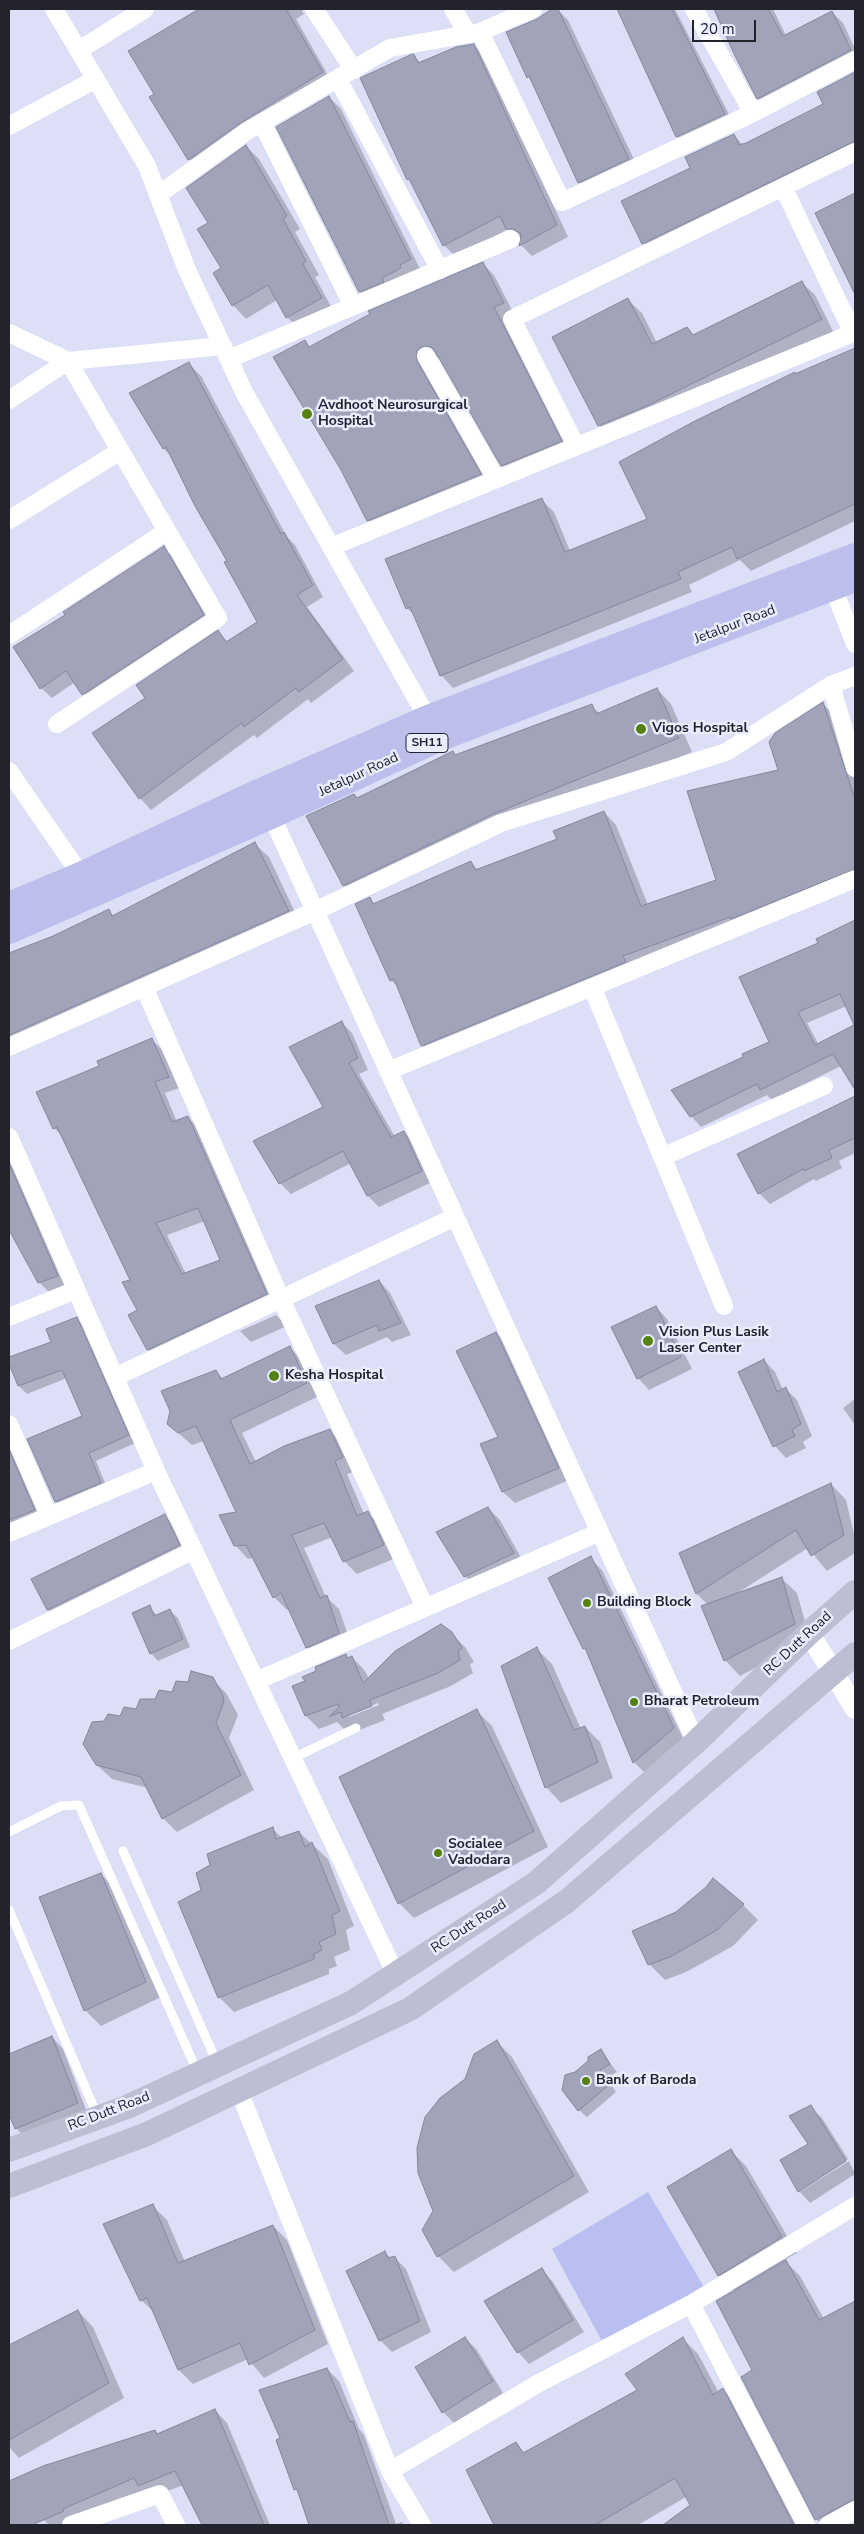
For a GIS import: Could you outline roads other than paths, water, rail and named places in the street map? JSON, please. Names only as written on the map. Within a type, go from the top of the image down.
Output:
[{"type":"main road","name":"Jetalpur Road","points":[[9,930],[87,885],[433,729],[855,557]]},
{"type":"main road","name":"Jetalpur Road","points":[[433,729],[844,583]]},
{"type":"main road","name":"Jetalpur Road","points":[[9,906],[87,885]]},
{"type":"main road","name":"RC Dutt Road","points":[[9,2150],[127,2107],[351,2003],[536,1883],[696,1742],[809,1633],[855,1592]]},
{"type":"main road","points":[[9,2186],[147,2134],[410,2009],[567,1901],[834,1674],[855,1654]]},
{"type":"street","points":[[54,9],[147,166],[187,270],[244,392],[433,729]]},
{"type":"street","points":[[79,50],[145,9]]},
{"type":"street","points":[[314,9],[354,70]]},
{"type":"street","points":[[454,9],[474,33],[562,202],[753,113],[855,60]]},
{"type":"street","points":[[158,195],[262,123],[390,48],[474,33],[533,9]]},
{"type":"street","points":[[694,9],[753,113]]},
{"type":"street","points":[[9,126],[96,79]]},
{"type":"street","points":[[338,79],[440,270]]},
{"type":"street","points":[[262,123],[353,306]]},
{"type":"street","points":[[576,446],[512,319],[855,152]]},
{"type":"street","points":[[331,547],[853,333],[783,187]]},
{"type":"street","points":[[9,333],[68,361],[226,353],[353,306],[511,239]]},
{"type":"street","points":[[426,356],[496,479]]},
{"type":"street","points":[[9,400],[68,361]]},
{"type":"street","points":[[57,724],[218,618],[68,361]]},
{"type":"street","points":[[9,520],[120,451]]},
{"type":"street","points":[[9,635],[167,531]]},
{"type":"street","name":"SH11","points":[[844,583],[855,644]]},
{"type":"street","points":[[9,1047],[315,912],[501,823],[726,752],[831,685],[855,676]]},
{"type":"street","points":[[831,685],[855,768]]},
{"type":"street","points":[[9,771],[87,885]]},
{"type":"street","points":[[266,804],[696,1742]]},
{"type":"street","points":[[388,1071],[855,879]]},
{"type":"street","points":[[144,987],[281,1299],[425,1607]]},
{"type":"street","points":[[592,987],[724,1306]]},
{"type":"street","points":[[662,1157],[824,1086]]},
{"type":"street","points":[[9,1137],[156,1471],[396,1975]]},
{"type":"street","points":[[115,1377],[455,1217]]},
{"type":"street","points":[[9,1317],[76,1290]]},
{"type":"street","points":[[9,1424],[48,1516]]},
{"type":"street","points":[[9,1533],[156,1471]]},
{"type":"street","points":[[256,1681],[600,1532]]},
{"type":"street","points":[[9,1641],[194,1550]]},
{"type":"street","points":[[809,1633],[855,1708]]},
{"type":"street","points":[[239,2091],[390,2472],[422,2525]]},
{"type":"street","points":[[390,2472],[539,2383],[691,2304],[855,2206]]},
{"type":"street","points":[[691,2304],[806,2525]]},
{"type":"street","points":[[71,2525],[160,2494],[176,2525]]},
{"type":"street","points":[[828,2525],[855,2510]]},
{"type":"lane","points":[[293,1758],[356,1728]]},
{"type":"lane","points":[[9,1832],[61,1806],[79,1805],[208,2070]]},
{"type":"lane","points":[[123,1851],[208,2070]]},
{"type":"lane","points":[[9,1910],[98,2117]]},
{"type":"place","name":"Avdhoot Neurosurgical Hospital","points":[[307,414]]},
{"type":"place","name":"Vigos Hospital","points":[[641,729]]},
{"type":"place","name":"Vision Plus Lasik Laser Center","points":[[648,1341]]},
{"type":"place","name":"Kesha Hospital","points":[[274,1376]]},
{"type":"place","name":"Building Block","points":[[587,1603]]},
{"type":"place","name":"Bharat Petroleum","points":[[634,1702]]},
{"type":"place","name":"Socialee Vadodara","points":[[438,1853]]},
{"type":"place","name":"Bank of Baroda","points":[[586,2081]]}]
